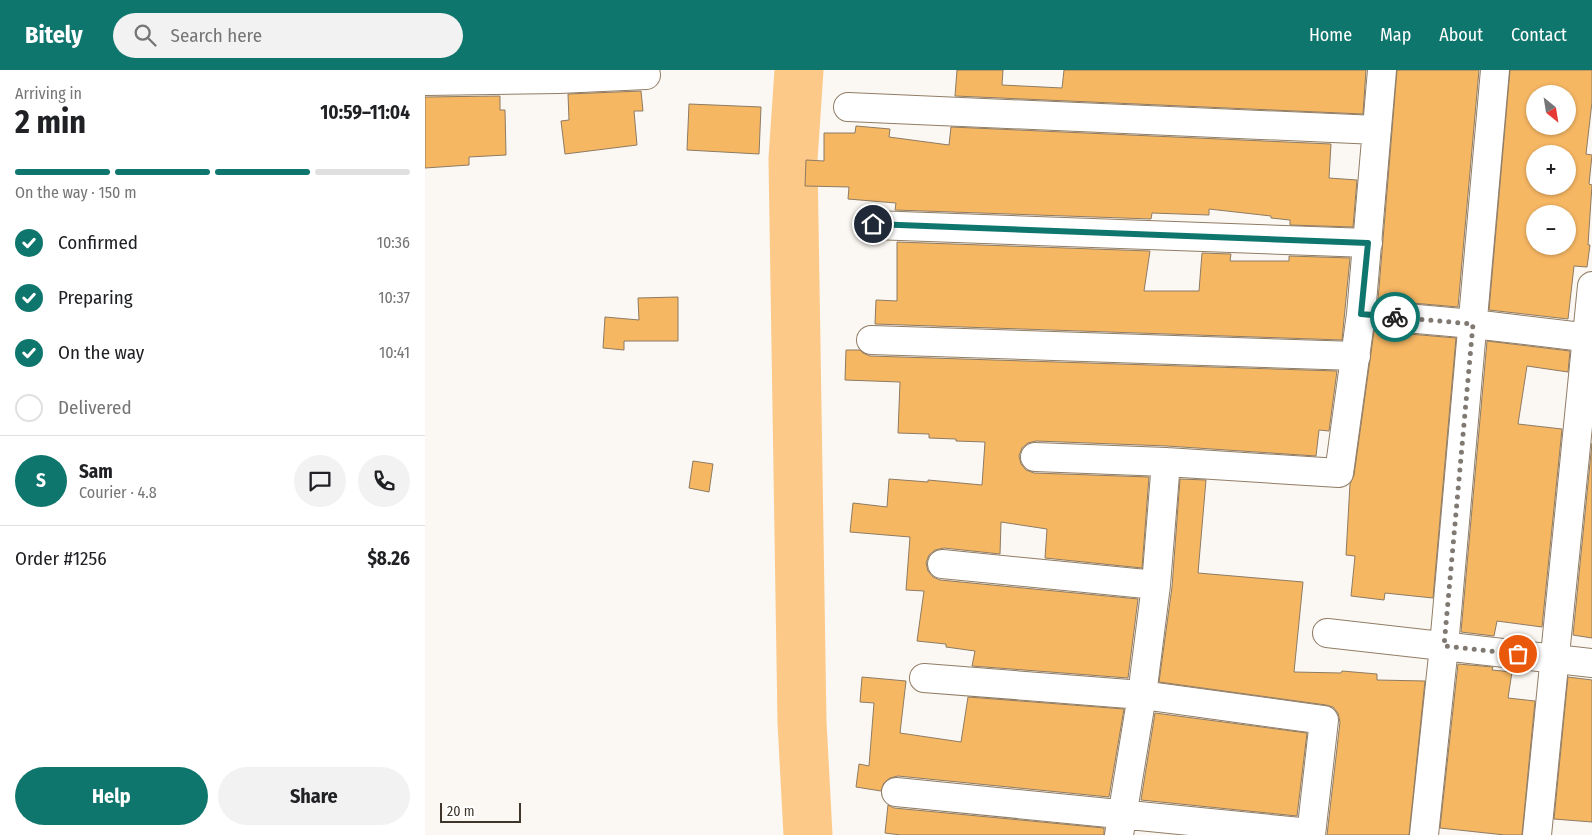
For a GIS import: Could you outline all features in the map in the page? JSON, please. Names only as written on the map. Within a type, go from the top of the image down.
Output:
[{"type":"street","points":[[1035,457],[1166,462],[1339,473],[1361,314],[1382,70]]},
{"type":"street","points":[[1424,835],[1444,646],[1495,70]]},
{"type":"street","points":[[425,81],[559,79],[646,75]]},
{"type":"street","points":[[848,107],[1377,130]]},
{"type":"street","points":[[873,224],[1368,243]]},
{"type":"street","points":[[1537,835],[1590,338],[1592,286]]},
{"type":"street","points":[[1361,314],[1473,324],[1590,338]]},
{"type":"street","points":[[871,340],[1355,356]]},
{"type":"street","points":[[1120,825],[1142,695],[1156,585],[1166,462]]},
{"type":"street","points":[[942,564],[1156,585]]},
{"type":"street","points":[[1327,633],[1592,663]]},
{"type":"street","points":[[896,792],[1120,825],[1311,834],[1324,720],[1142,695],[924,678]]},
{"type":"building","points":[[957,70],[1003,70],[1002,85],[1062,88],[1064,70],[1366,70],[1363,114],[955,96]]},
{"type":"building","points":[[1397,70],[1479,70],[1458,307],[1378,300]]},
{"type":"building","points":[[1510,70],[1592,70],[1592,102],[1586,154],[1592,155],[1589,184],[1592,185],[1588,245],[1590,245],[1587,267],[1574,266],[1568,319],[1489,310]]},
{"type":"building","points":[[641,91],[643,111],[634,111],[637,145],[565,154],[561,121],[569,120],[568,94]]},
{"type":"building","points":[[500,96],[500,110],[505,110],[506,155],[469,157],[469,165],[425,168],[425,97]]},
{"type":"building","points":[[689,104],[761,107],[759,154],[687,150]]},
{"type":"building","points":[[856,126],[890,129],[889,137],[949,145],[951,127],[1331,144],[1329,178],[1357,180],[1353,227],[1290,225],[1290,220],[1271,218],[1271,216],[1209,209],[1209,215],[1152,213],[1151,219],[895,210],[896,203],[848,199],[849,187],[805,186],[806,160],[824,161],[824,133],[855,133]]},
{"type":"building","points":[[897,242],[1150,251],[1144,291],[1199,291],[1202,253],[1231,254],[1230,261],[1289,261],[1289,256],[1350,258],[1342,340],[875,324],[876,300],[897,301]]},
{"type":"building","points":[[678,297],[678,341],[624,341],[624,350],[603,348],[605,317],[639,320],[638,298]]},
{"type":"building","points":[[1374,331],[1456,338],[1433,598],[1385,593],[1384,600],[1351,596],[1355,556],[1346,555],[1350,484],[1354,475]]},
{"type":"building","points":[[1487,341],[1570,351],[1568,372],[1527,366],[1518,424],[1562,429],[1542,627],[1497,621],[1494,636],[1461,632]]},
{"type":"building","points":[[846,350],[860,350],[870,356],[1337,371],[1329,431],[1319,430],[1316,456],[1167,446],[1036,441],[1028,443],[1022,448],[1019,456],[1021,464],[1026,470],[1034,473],[1149,477],[1142,568],[1045,558],[1047,529],[1001,522],[1000,554],[944,548],[935,550],[929,555],[926,563],[928,571],[933,577],[940,580],[1138,599],[1128,678],[972,666],[975,651],[946,647],[946,644],[917,641],[924,591],[906,590],[910,537],[850,532],[853,503],[887,507],[889,479],[928,482],[928,480],[982,485],[985,442],[929,438],[929,434],[898,433],[900,382],[845,380]]},
{"type":"building","points":[[1592,443],[1592,638],[1573,635]]},
{"type":"building","points":[[693,461],[713,464],[709,492],[689,488]]},
{"type":"building","points":[[1180,479],[1206,480],[1198,573],[1303,582],[1294,672],[1341,673],[1342,671],[1377,674],[1377,680],[1425,681],[1409,835],[1327,835],[1340,722],[1338,713],[1333,707],[1159,682],[1172,587]]},
{"type":"building","points":[[1458,664],[1493,667],[1492,670],[1512,672],[1508,698],[1535,701],[1522,835],[1440,828]]},
{"type":"building","points":[[862,677],[906,681],[900,733],[961,742],[968,697],[1124,709],[1109,797],[898,776],[890,778],[884,783],[881,791],[856,787],[859,764],[869,766],[874,703],[860,702]]},
{"type":"building","points":[[1568,677],[1592,680],[1592,822],[1554,819]]},
{"type":"building","points":[[1155,713],[1307,733],[1297,816],[1141,800]]},
{"type":"building","points":[[888,805],[894,808],[1104,828],[1104,835],[901,835],[885,833]]},
{"type":"waterway","points":[[799,70],[793,159],[802,722],[808,835]]},
{"type":"way so far","points":[[1395,317],[1473,324],[1444,646],[1518,654]]},
{"type":"route","points":[[873,224],[1368,243],[1361,314],[1395,317]]}]
